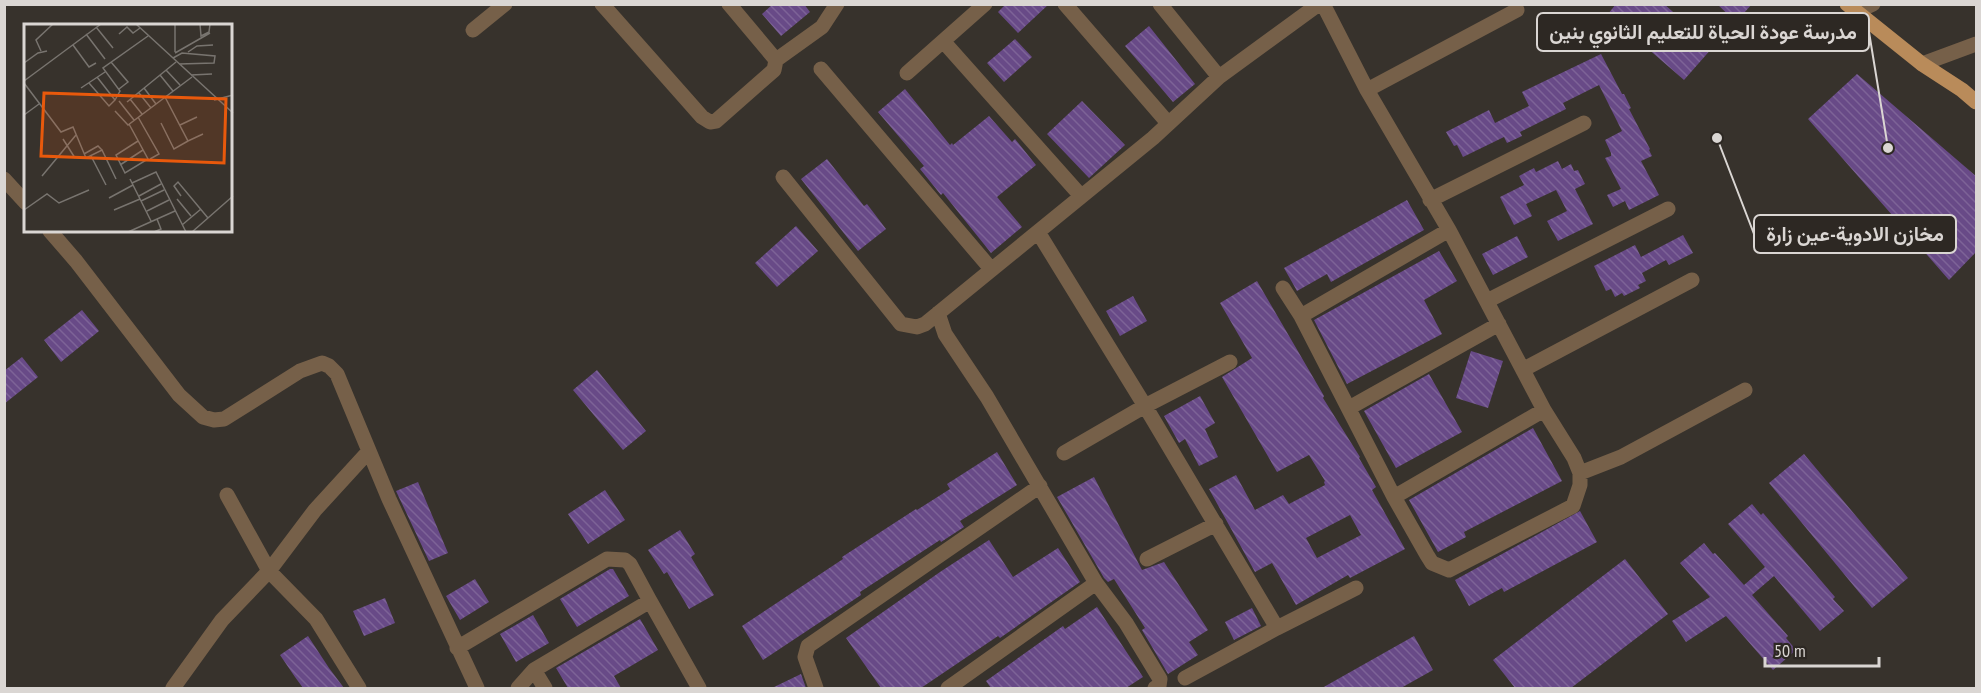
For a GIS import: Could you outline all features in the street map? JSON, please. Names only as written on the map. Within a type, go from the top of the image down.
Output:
[{"type":"main road","points":[[1852,8],[1922,64],[1977,102]]},
{"type":"street","points":[[473,30],[505,4]]},
{"type":"street","points":[[603,4],[702,117],[710,122],[716,121],[774,70],[776,60],[822,27],[837,4]]},
{"type":"street","points":[[729,4],[776,60]]},
{"type":"street","points":[[907,73],[985,4]]},
{"type":"street","points":[[1065,4],[1168,123]]},
{"type":"street","points":[[1160,4],[1219,78]]},
{"type":"street","points":[[783,177],[901,324],[916,327],[925,324],[938,314],[1038,232],[1219,78],[1321,4],[1367,90],[1449,230],[1544,410],[1574,458],[1580,473],[1581,485],[1573,506],[1449,570],[1432,563],[1394,497],[1300,316],[1283,288]]},
{"type":"street","points":[[1852,8],[1873,4]]},
{"type":"street","points":[[1367,90],[1517,10]]},
{"type":"street","points":[[944,41],[1081,196]]},
{"type":"street","points":[[1922,64],[1977,44]]},
{"type":"street","points":[[821,69],[991,269]]},
{"type":"street","points":[[1430,200],[1584,123]]},
{"type":"street","points":[[4,179],[24,201]]},
{"type":"street","points":[[1487,301],[1668,209]]},
{"type":"street","points":[[1300,316],[1449,230]]},
{"type":"street","points":[[51,232],[76,261],[179,395],[203,417],[214,420],[224,419],[300,371],[322,363],[337,374],[369,451],[477,688]]},
{"type":"street","points":[[1038,232],[1277,628]]},
{"type":"street","points":[[1524,369],[1692,280]]},
{"type":"street","points":[[938,314],[945,334],[987,398],[1096,583],[1126,623],[1160,679],[1159,686],[1155,688]]},
{"type":"street","points":[[1348,408],[1499,324]]},
{"type":"street","points":[[1064,453],[1145,406],[1230,362]]},
{"type":"street","points":[[1580,473],[1621,457],[1745,390]]},
{"type":"street","points":[[1394,497],[1544,410]]},
{"type":"street","points":[[173,688],[222,620],[269,571],[315,510],[369,451]]},
{"type":"street","points":[[816,688],[805,657],[808,646],[1040,486]]},
{"type":"street","points":[[227,495],[269,571],[316,620],[359,688]]},
{"type":"street","points":[[1147,559],[1216,524]]},
{"type":"street","points":[[457,648],[607,559],[625,560],[630,564],[699,688]]},
{"type":"street","points":[[948,688],[1096,583]]},
{"type":"street","points":[[1185,678],[1356,588]]},
{"type":"street","points":[[518,688],[534,670],[650,601]]},
{"type":"street","points":[[534,670],[546,688]]},
{"type":"building","points":[[773,4],[804,4],[810,12],[781,36],[762,14]]},
{"type":"building","points":[[1006,4],[1049,4],[1018,33],[998,12]]},
{"type":"building","points":[[1616,4],[1664,4],[1713,47],[1684,80],[1608,14]]},
{"type":"building","points":[[1717,4],[1752,4],[1736,22]]},
{"type":"building","points":[[1149,26],[1195,84],[1173,102],[1125,46]]},
{"type":"building","points":[[1015,39],[1032,57],[1004,82],[987,63]]},
{"type":"building","points":[[1601,54],[1624,94],[1631,108],[1629,109],[1650,149],[1652,156],[1641,161],[1659,195],[1629,210],[1625,201],[1613,207],[1607,195],[1621,189],[1605,158],[1611,156],[1611,153],[1605,140],[1622,131],[1599,85],[1563,103],[1566,109],[1520,132],[1522,136],[1507,143],[1504,137],[1463,157],[1446,132],[1489,110],[1495,123],[1529,106],[1522,92]]},
{"type":"building","points":[[1857,74],[1977,177],[1977,251],[1949,280],[1808,119]]},
{"type":"building","points":[[905,89],[950,145],[989,116],[1012,142],[1015,139],[1036,165],[997,197],[1022,227],[991,253],[943,193],[941,195],[920,169],[924,166],[878,112]]},
{"type":"building","points":[[1082,101],[1125,145],[1089,178],[1047,134]]},
{"type":"building","points":[[827,159],[864,206],[867,204],[886,229],[858,251],[801,179]]},
{"type":"building","points":[[1558,161],[1562,169],[1571,164],[1574,171],[1578,170],[1585,184],[1575,189],[1593,224],[1558,241],[1547,221],[1567,211],[1556,190],[1526,204],[1532,216],[1514,225],[1500,197],[1524,185],[1519,176],[1534,168],[1536,172]]},
{"type":"building","points":[[1407,200],[1424,230],[1331,282],[1327,274],[1297,291],[1284,268]]},
{"type":"building","points":[[796,226],[818,251],[777,287],[755,263]]},
{"type":"building","points":[[1683,235],[1693,253],[1669,265],[1666,260],[1642,273],[1646,281],[1638,285],[1640,288],[1624,296],[1622,293],[1615,297],[1611,289],[1606,291],[1594,266],[1635,245],[1641,257]]},
{"type":"building","points":[[1517,236],[1528,257],[1493,275],[1482,254]]},
{"type":"building","points":[[1439,251],[1457,281],[1424,300],[1442,334],[1347,384],[1314,320]]},
{"type":"building","points":[[1257,281],[1324,396],[1323,398],[1360,457],[1376,487],[1372,490],[1405,549],[1350,578],[1348,575],[1296,605],[1272,563],[1255,572],[1209,489],[1236,475],[1255,510],[1283,495],[1289,504],[1325,485],[1325,481],[1309,455],[1277,472],[1222,377],[1252,358],[1220,303]],"holes":[[[1350,515],[1361,535],[1317,558],[1306,538]]]},
{"type":"building","points":[[1133,296],[1147,321],[1120,336],[1106,311]]},
{"type":"building","points":[[82,310],[99,331],[61,362],[44,340]]},
{"type":"building","points":[[1471,351],[1503,361],[1488,408],[1456,398]]},
{"type":"building","points":[[22,357],[38,377],[4,404],[4,371]]},
{"type":"building","points":[[597,370],[646,431],[623,450],[573,390]]},
{"type":"building","points":[[1429,374],[1462,432],[1396,468],[1364,411]]},
{"type":"building","points":[[1200,396],[1215,423],[1205,429],[1218,457],[1199,466],[1185,439],[1179,443],[1164,416]]},
{"type":"building","points":[[1533,428],[1562,481],[1464,532],[1466,537],[1438,552],[1409,500]]},
{"type":"building","points":[[997,452],[1017,485],[960,521],[964,527],[860,592],[861,595],[763,660],[742,626],[843,559],[842,557],[950,489],[947,484]]},
{"type":"building","points":[[1804,454],[1908,578],[1872,608],[1769,483]]},
{"type":"building","points":[[1094,477],[1142,570],[1164,562],[1208,630],[1189,642],[1198,655],[1168,674],[1142,630],[1145,628],[1114,579],[1108,582],[1104,578],[1057,497]]},
{"type":"building","points":[[418,482],[448,553],[429,561],[396,491]]},
{"type":"building","points":[[605,490],[625,520],[588,544],[568,514]]},
{"type":"building","points":[[1752,504],[1761,515],[1763,513],[1835,597],[1833,599],[1844,611],[1820,631],[1774,576],[1752,595],[1788,636],[1786,638],[1796,650],[1773,670],[1726,616],[1686,642],[1672,621],[1710,597],[1680,563],[1704,543],[1744,585],[1765,567],[1728,524]]},
{"type":"building","points":[[1580,511],[1597,542],[1504,592],[1502,588],[1469,606],[1455,580]]},
{"type":"building","points":[[680,530],[695,554],[691,557],[714,595],[689,609],[667,572],[664,574],[648,550]]},
{"type":"building","points":[[989,540],[1013,577],[1058,548],[1080,582],[1000,638],[998,636],[921,688],[881,688],[846,638]]},
{"type":"building","points":[[1625,559],[1668,614],[1571,688],[1515,688],[1493,660]]},
{"type":"building","points":[[613,569],[629,596],[577,627],[560,599]]},
{"type":"building","points":[[475,579],[489,602],[460,620],[446,596]]},
{"type":"building","points":[[385,598],[395,623],[364,636],[353,611]]},
{"type":"building","points":[[1097,607],[1143,677],[1126,688],[991,688],[986,681],[1063,626],[1065,629]]},
{"type":"building","points":[[1252,608],[1261,626],[1234,640],[1225,622]]},
{"type":"building","points":[[533,615],[549,643],[516,662],[500,634]]},
{"type":"building","points":[[640,619],[658,650],[614,676],[621,688],[568,688],[556,668]]},
{"type":"building","points":[[308,636],[344,688],[303,688],[295,677],[280,655]]},
{"type":"building","points":[[1414,636],[1433,670],[1401,688],[1322,688]]},
{"type":"building","points":[[801,674],[806,688],[772,688]]},
{"type":"place","name":"مخازن الادوية-عين زارة","points":[[1717,138]]},
{"type":"place","name":"مدرسة عودة الحياة للتعليم الثانوي بنين","points":[[1888,148]]}]
